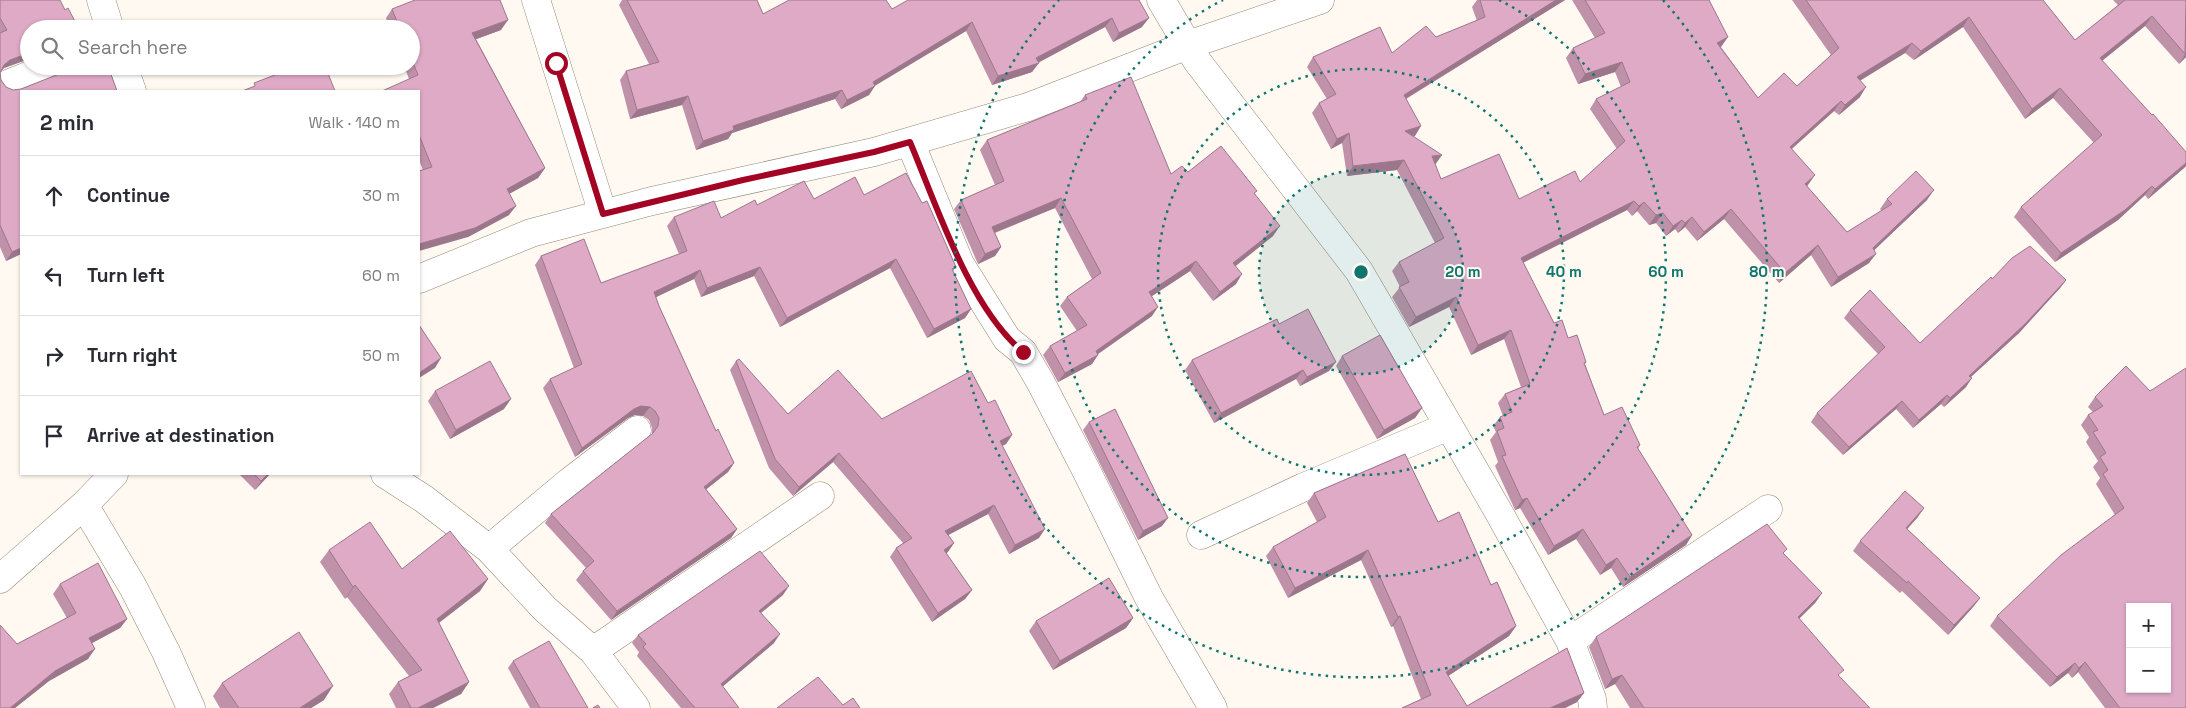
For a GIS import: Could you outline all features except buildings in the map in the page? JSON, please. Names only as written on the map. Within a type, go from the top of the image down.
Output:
[{"type":"street","points":[[101,0],[107,20]]},
{"type":"street","points":[[536,0],[603,214]]},
{"type":"street","points":[[1161,0],[1197,60],[1359,271],[1570,641],[1592,699],[1593,708]]},
{"type":"street","points":[[420,279],[531,233],[743,180],[874,152],[1028,107],[1188,45],[1320,0]]},
{"type":"street","points":[[10,83],[30,75]]},
{"type":"street","points":[[126,75],[132,90]]},
{"type":"street","points":[[910,142],[960,264],[1007,339],[1023,352],[1041,383],[1149,598],[1213,708]]},
{"type":"street","points":[[1201,535],[1304,487],[1449,426]]},
{"type":"street","points":[[489,549],[569,482],[637,430]]},
{"type":"street","points":[[0,579],[84,505],[113,475]]},
{"type":"street","points":[[387,475],[424,499],[489,549],[545,609],[593,651],[636,708]]},
{"type":"street","points":[[593,651],[820,496]]},
{"type":"street","points":[[84,505],[133,587],[166,652],[191,708]]},
{"type":"street","points":[[1570,641],[1768,509]]},
{"type":"route","points":[[556,63],[603,214],[652,200],[874,152],[910,142],[960,264],[1007,339],[1023,352]]}]
